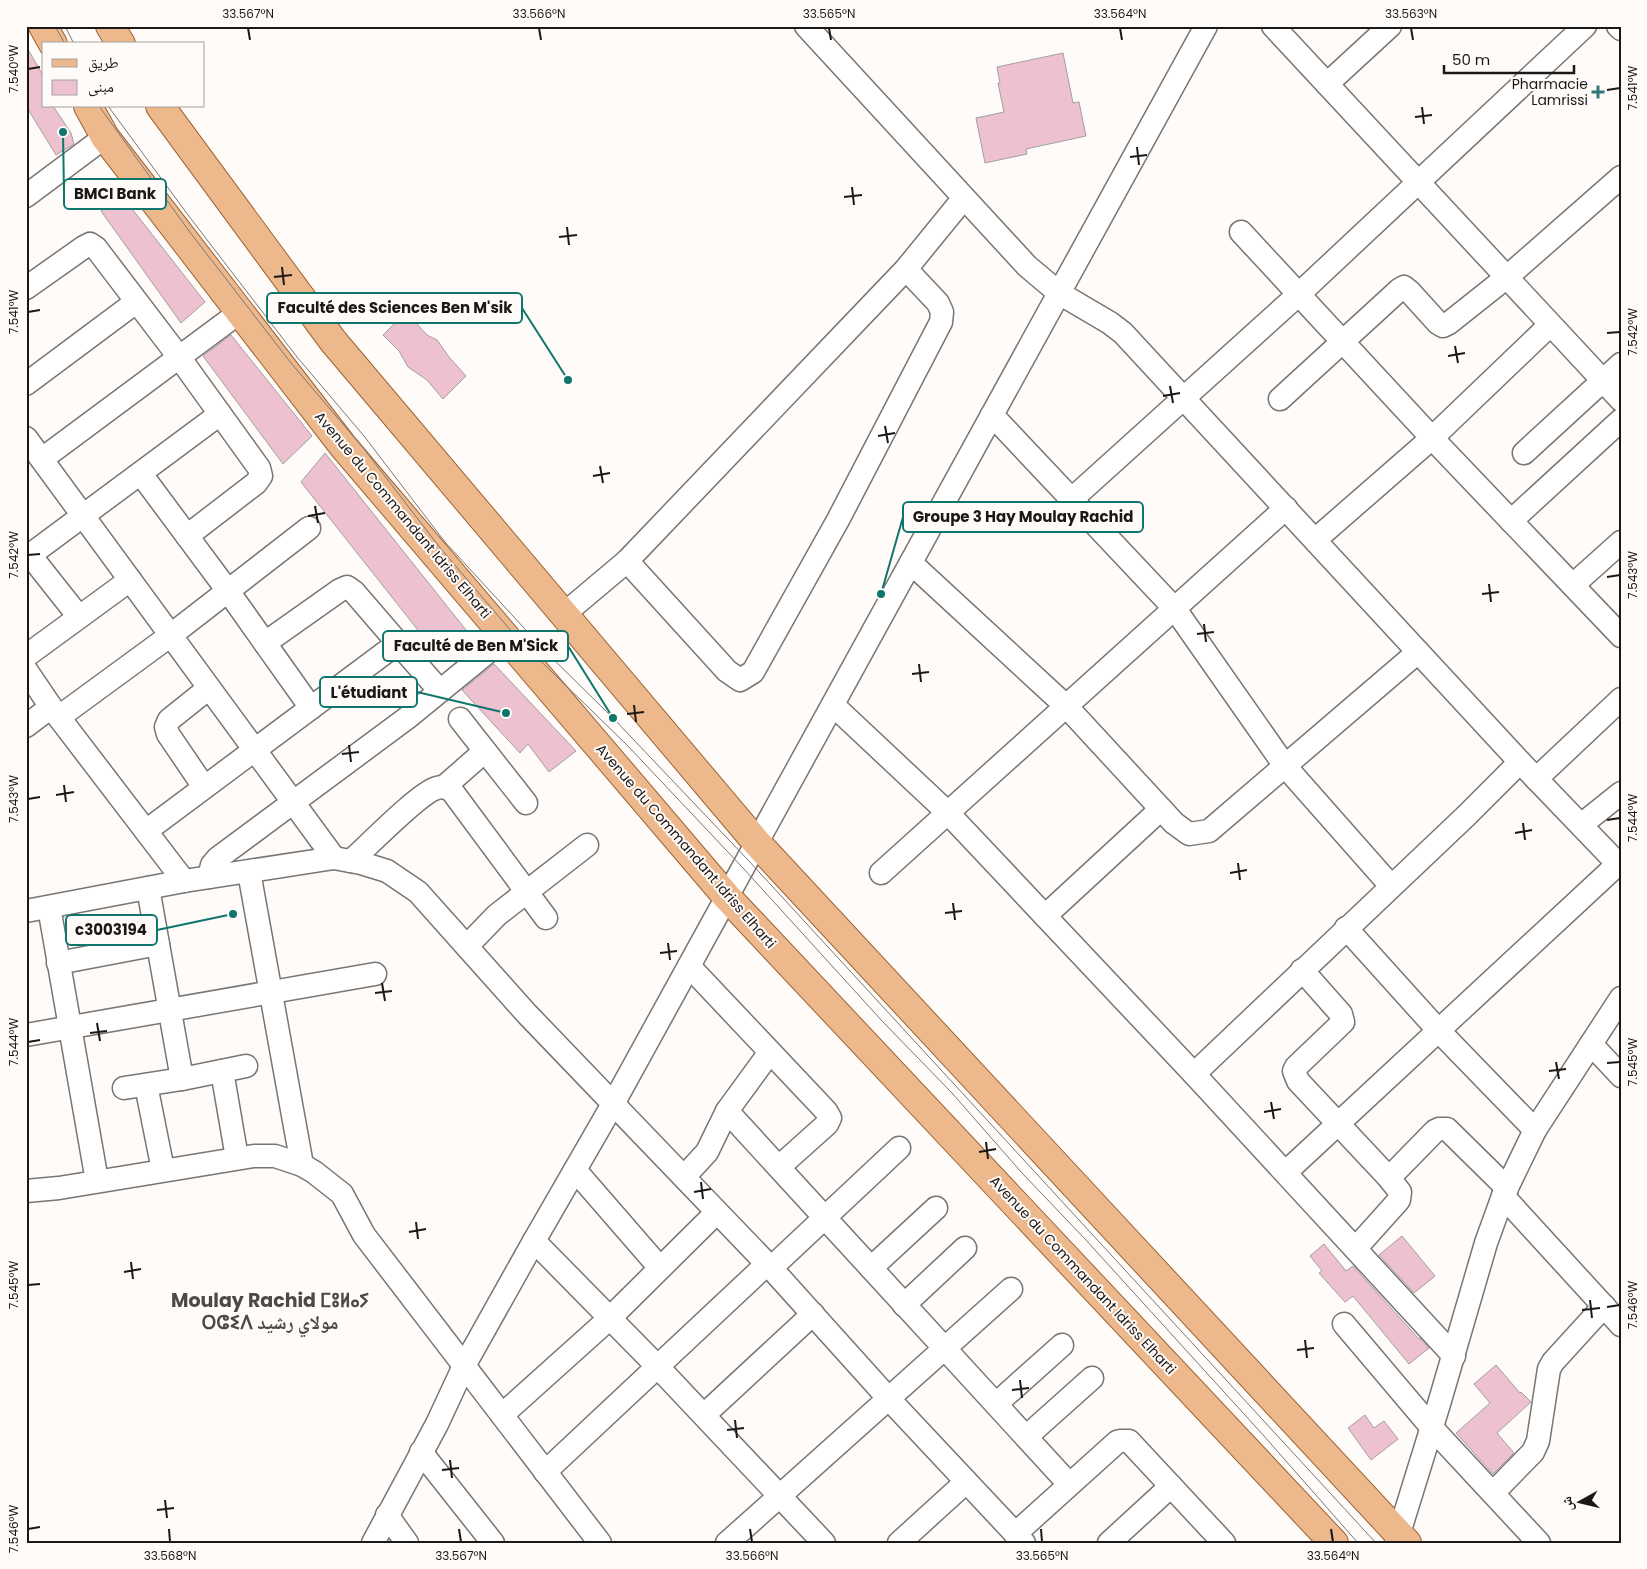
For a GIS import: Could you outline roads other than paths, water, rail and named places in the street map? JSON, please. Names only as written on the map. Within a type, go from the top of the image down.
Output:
[{"type":"main road","points":[[43,26],[51,42]]},
{"type":"main road","points":[[110,26],[119,42]]},
{"type":"main road","name":"Avenue du Commandant Idriss Elharti","points":[[89,108],[106,137],[343,446],[727,897],[1334,1543]]},
{"type":"main road","points":[[161,108],[334,341],[757,843],[1400,1540]]},
{"type":"street","points":[[806,26],[963,199],[1027,266],[1059,293],[1123,332],[1520,762],[1619,865],[1286,1172]]},
{"type":"street","points":[[373,1543],[437,1424],[464,1366],[613,1104],[1206,26]]},
{"type":"street","points":[[1273,26],[1621,400]]},
{"type":"street","points":[[1327,84],[1390,26]]},
{"type":"street","points":[[1072,499],[1298,294],[1585,26]]},
{"type":"street","points":[[1618,26],[1621,29]]},
{"type":"street","points":[[26,196],[106,137]]},
{"type":"street","points":[[1280,398],[1404,287],[1438,323],[1443,326],[1449,323],[1507,277],[1621,177]]},
{"type":"street","points":[[564,614],[627,561],[906,269],[963,199]]},
{"type":"street","points":[[1241,232],[1432,438],[1621,636]]},
{"type":"street","points":[[26,288],[84,247],[90,244],[96,248],[179,357],[259,468],[261,476],[256,483],[186,536]]},
{"type":"street","points":[[627,561],[727,671],[740,680],[753,672],[838,520],[941,322],[942,312],[938,303],[906,269]]},
{"type":"street","points":[[26,384],[136,302]]},
{"type":"street","points":[[42,459],[240,312]]},
{"type":"street","points":[[1315,540],[1432,438],[1550,325]]},
{"type":"street","points":[[1524,453],[1621,364]]},
{"type":"street","points":[[78,618],[28,557],[220,414]]},
{"type":"street","points":[[992,415],[1175,609],[1285,766],[1390,886]]},
{"type":"street","points":[[1511,521],[1621,420]]},
{"type":"street","points":[[26,438],[294,803],[342,860]]},
{"type":"street","points":[[141,474],[228,591],[311,708]]},
{"type":"street","points":[[881,873],[1286,508]]},
{"type":"street","points":[[26,726],[55,712],[171,635],[309,528]]},
{"type":"street","points":[[1573,585],[1621,542]]},
{"type":"street","points":[[911,563],[1067,706],[1174,823],[1189,834],[1209,831],[1418,652]]},
{"type":"street","points":[[26,656],[130,580]]},
{"type":"street","points":[[265,643],[347,587],[354,592],[440,691]]},
{"type":"street","points":[[210,877],[212,865],[218,858],[294,803],[440,691],[505,638]]},
{"type":"street","points":[[146,831],[398,644]]},
{"type":"street","points":[[26,670],[55,712],[184,881]]},
{"type":"street","points":[[204,787],[168,734],[166,727],[169,720],[209,688]]},
{"type":"street","points":[[1536,779],[1621,699]]},
{"type":"street","points":[[833,705],[947,812],[1286,1172],[1454,1356]]},
{"type":"street","points":[[460,719],[526,803]]},
{"type":"street","points":[[444,787],[485,751]]},
{"type":"street","points":[[1194,1074],[1390,886],[1466,816],[1520,762]]},
{"type":"street","points":[[342,860],[420,798],[436,788],[444,787],[452,791],[546,918]]},
{"type":"street","points":[[1581,825],[1621,793]]},
{"type":"street","points":[[1045,916],[1161,809]]},
{"type":"street","points":[[466,946],[497,915],[587,845]]},
{"type":"street","points":[[26,911],[184,881],[342,860],[387,871],[418,892],[527,1014],[769,1266],[889,1399],[1019,1538],[1069,1484],[1117,1442],[1125,1440],[1129,1441],[1224,1543]]},
{"type":"street","points":[[249,872],[302,1165]]},
{"type":"street","points":[[148,888],[182,1079]]},
{"type":"street","points":[[49,907],[97,1181]]},
{"type":"street","points":[[1346,928],[1438,1030],[1535,1130]]},
{"type":"street","points":[[58,963],[158,944]]},
{"type":"street","points":[[689,966],[826,1111],[830,1118],[827,1124],[779,1167]]},
{"type":"street","points":[[1302,970],[1341,1014],[1343,1022],[1296,1067],[1295,1074],[1298,1081],[1400,1192],[1400,1200],[1356,1248]]},
{"type":"street","points":[[26,1035],[375,974]]},
{"type":"street","points":[[1400,1540],[1486,1244],[1505,1192],[1535,1130],[1621,998]]},
{"type":"street","points":[[1591,1044],[1621,1076]]},
{"type":"street","points":[[684,1177],[707,1152],[728,1111],[770,1052]]},
{"type":"street","points":[[124,1088],[246,1066]]},
{"type":"street","points":[[222,1071],[237,1158]]},
{"type":"street","points":[[146,1085],[163,1170]]},
{"type":"street","points":[[728,1111],[1069,1484]]},
{"type":"street","points":[[1389,1178],[1435,1132],[1444,1128],[1447,1129],[1621,1324]]},
{"type":"street","points":[[545,1472],[657,1366],[824,1218],[899,1148]]},
{"type":"street","points":[[26,1191],[254,1156],[276,1156],[302,1165],[314,1172],[342,1194],[364,1235],[600,1543]]},
{"type":"street","points":[[575,1170],[660,1268]]},
{"type":"street","points":[[871,1268],[936,1208]]},
{"type":"street","points":[[502,1415],[610,1318],[717,1212]]},
{"type":"street","points":[[534,1241],[657,1366],[824,1543]]},
{"type":"street","points":[[904,1305],[966,1248]]},
{"type":"street","points":[[727,1543],[1011,1289]]},
{"type":"street","points":[[1493,1493],[1533,1452],[1538,1441],[1549,1370],[1604,1306]]},
{"type":"street","points":[[704,1415],[813,1314]]},
{"type":"street","points":[[1344,1324],[1432,1428],[1539,1543]]},
{"type":"street","points":[[996,1404],[1062,1344]]},
{"type":"street","points":[[1026,1437],[1092,1378]]},
{"type":"street","points":[[421,1452],[493,1543]]},
{"type":"street","points":[[899,1543],[966,1482]]},
{"type":"street","points":[[1109,1543],[1171,1486]]},
{"type":"street","points":[[388,1515],[407,1543]]},
{"type":"tram line","points":[[55,26],[64,42]]},
{"type":"tram line","points":[[65,26],[73,42]]},
{"type":"tram line","points":[[100,108],[189,231],[291,363],[364,449],[441,549],[518,639],[626,744],[743,868],[883,1022],[952,1093],[1022,1173],[1085,1239],[1264,1436],[1358,1543]]},
{"type":"tram line","points":[[109,108],[188,215],[297,357],[364,436],[445,542],[546,652],[613,718],[748,860],[1376,1543]]},
{"type":"place","name":"Pharmacie Lamrissi","points":[[1598,92]]},
{"type":"place","name":"BMCI Bank","points":[[63,132]]},
{"type":"place","name":"Faculté des Sciences Ben M'sik","points":[[568,380]]},
{"type":"place","name":"Groupe 3 Hay Moulay Rachid","points":[[881,594]]},
{"type":"place","name":"L'étudiant","points":[[506,713]]},
{"type":"place","name":"Faculté de Ben M'Sick","points":[[613,718]]},
{"type":"place","name":"c3003194","points":[[233,914]]},
{"type":"district","name":"Moulay Rachid ⵎⵓⵍⴰⵢ ⵔⵛⵉⴷ مولاي رشيد","points":[[270,1311]]}]
